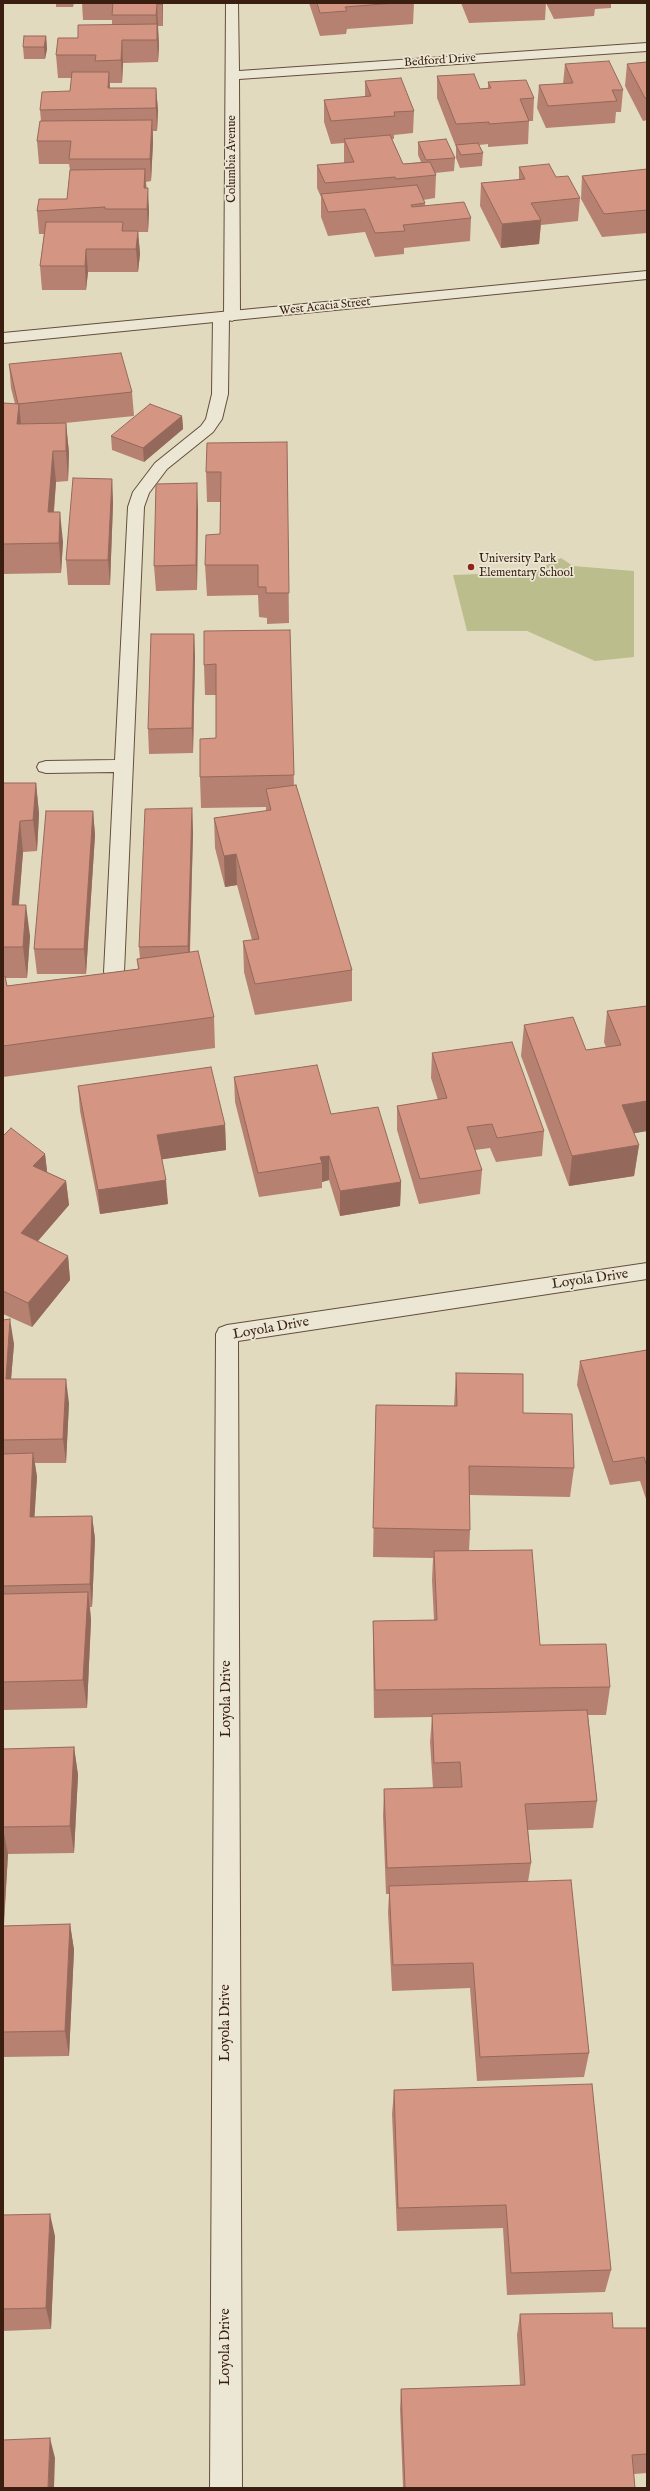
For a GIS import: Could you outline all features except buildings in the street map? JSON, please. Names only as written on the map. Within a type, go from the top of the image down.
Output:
[{"type":"street","name":"Columbia Avenue","points":[[114,972],[136,507],[141,492],[161,466],[207,429],[214,418],[220,394],[226,317],[232,75],[232,3]]},
{"type":"street","name":"Bedford Drive","points":[[232,75],[647,47]]},
{"type":"street","name":"West Acacia Street","points":[[3,338],[647,275]]},
{"type":"street","points":[[46,766],[124,766]]},
{"type":"street","name":"Loyola Drive","points":[[226,2488],[227,1334],[647,1271]]},
{"type":"green space","points":[[561,558],[573,566],[634,571],[634,657],[595,661],[527,631],[467,631],[453,575],[533,572]]},
{"type":"place","name":"University Park Elementary School","points":[[471,567]]}]
